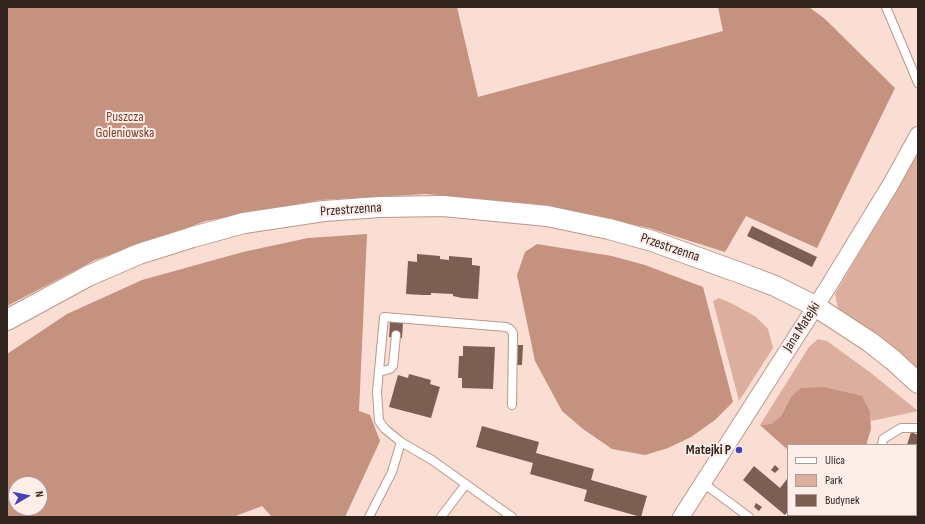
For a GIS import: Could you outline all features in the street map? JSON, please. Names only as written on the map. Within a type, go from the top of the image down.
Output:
[{"type":"street","name":"Jana Matejki","points":[[681,517],[812,312],[891,184],[918,135]]},
{"type":"street","name":"Przestrzenna","points":[[7,320],[88,276],[139,254],[193,237],[244,224],[298,214],[380,207],[443,206],[547,216],[609,229],[652,241],[708,262],[812,312],[870,342],[893,360],[918,383]]},
{"type":"street","name":"Przestrzenna","points":[[812,312],[877,361],[918,389]]},
{"type":"lane","points":[[886,7],[918,83]]},
{"type":"lane","points":[[512,405],[513,333],[510,329],[506,327],[384,318],[377,392],[379,421],[384,430],[432,460],[512,517]]},
{"type":"lane","points":[[379,372],[390,369],[393,366],[396,335]]},
{"type":"lane","points":[[882,444],[883,439],[901,428],[918,428]]},
{"type":"lane","points":[[369,517],[392,472],[401,442]]},
{"type":"lane","points":[[703,483],[749,517]]},
{"type":"lane","points":[[441,517],[466,484]]},
{"type":"green space","name":"Puszcza Goleniowska","points":[[7,7],[457,7],[478,97],[723,31],[718,7],[809,7],[825,19],[895,88],[817,248],[746,216],[725,252],[649,228],[535,204],[426,194],[320,200],[206,221],[95,260],[7,306]]},
{"type":"green space","points":[[918,153],[918,372],[838,309],[835,294]]},
{"type":"green space","points":[[367,234],[359,411],[370,415],[380,441],[345,517],[272,517],[262,506],[233,517],[7,517],[7,354],[67,314],[142,280],[243,252],[308,238]]},
{"type":"green space","points":[[537,244],[612,256],[645,265],[703,287],[733,402],[715,420],[691,437],[668,448],[645,455],[612,449],[583,429],[562,411],[535,361],[517,275],[525,252]]},
{"type":"green space","points":[[719,298],[756,317],[768,329],[773,348],[739,401],[713,301]]},
{"type":"green space","points":[[818,339],[827,341],[871,373],[918,411],[871,421],[870,412],[791,397],[781,416],[771,424],[760,425],[809,347]]},
{"type":"green space","points":[[824,387],[862,396],[870,412],[871,429],[867,444],[787,444],[787,449],[760,425],[771,424],[781,416],[791,397],[801,388]]},
{"type":"building","points":[[752,226],[817,257],[812,267],[747,236]]},
{"type":"building","points":[[417,254],[440,256],[440,259],[449,260],[449,256],[472,258],[472,265],[480,266],[478,299],[462,298],[453,296],[453,294],[406,294],[408,261],[417,262]]},
{"type":"building","points":[[390,322],[403,323],[402,338],[389,337]]},
{"type":"building","points":[[518,345],[523,345],[522,365],[517,365]]},
{"type":"building","points":[[463,346],[495,347],[493,389],[462,388],[462,378],[458,378],[459,356],[463,356]]},
{"type":"building","points":[[409,374],[431,380],[430,384],[440,387],[431,418],[389,407],[398,375],[408,378]]},
{"type":"building","points":[[482,426],[539,442],[536,453],[594,469],[591,480],[647,496],[641,517],[584,501],[587,490],[530,474],[533,463],[476,447]]},
{"type":"building","points":[[911,432],[918,435],[918,464],[917,444],[907,444]]},
{"type":"building","points":[[775,465],[779,469],[775,473],[771,470]]},
{"type":"building","points":[[754,466],[780,488],[787,479],[787,512],[785,515],[743,480]]},
{"type":"building","points":[[917,487],[918,487],[917,516]]},
{"type":"building","points":[[756,503],[762,507],[759,511],[754,507]]},
{"type":"building","points":[[818,516],[819,517],[787,517]]},
{"type":"place","name":"Matejki P","points":[[739,450]]}]
